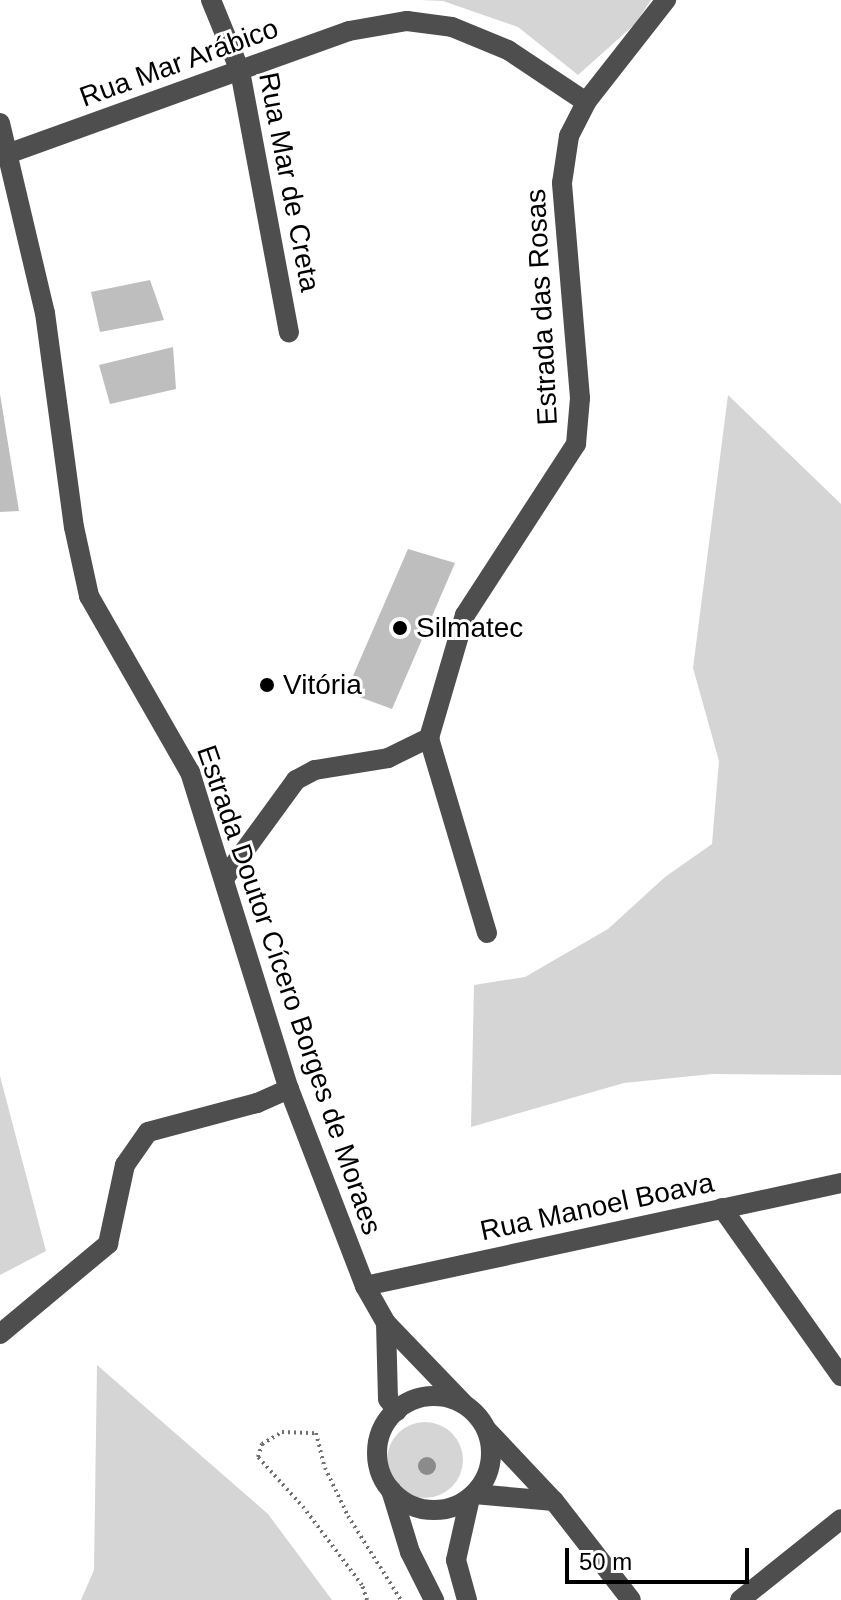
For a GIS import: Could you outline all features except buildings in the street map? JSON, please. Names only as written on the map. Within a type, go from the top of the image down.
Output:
[{"type":"street","name":"Rua Mar de Creta","points":[[211,0],[240,71],[289,332]]},
{"type":"street","name":"Estrada das Rosas","points":[[429,738],[465,615],[576,444],[580,398],[562,183],[569,136],[586,102],[666,0]]},
{"type":"street","name":"Rua Mar Arábico","points":[[10,153],[349,31],[407,21],[452,27],[508,50],[586,102]]},
{"type":"street","name":"Estrada Doutor Cícero Borges de Moraes","points":[[0,123],[10,153],[45,313],[82,574],[103,626],[190,772],[226,876],[289,1089],[365,1286],[386,1323],[463,1403]]},
{"type":"street","points":[[226,876],[296,780],[315,770],[388,758],[429,738],[487,933]]},
{"type":"street","points":[[0,1334],[108,1244],[125,1165],[148,1132],[257,1103],[289,1089]]},
{"type":"street","name":"Rua Manoel Boava","points":[[365,1286],[841,1183]]},
{"type":"street","points":[[722,1208],[841,1376]]},
{"type":"street","name":"Estrada Doutor Cícero Borges de Moraes","points":[[386,1323],[388,1399],[397,1411]]},
{"type":"street","points":[[434,1600],[410,1552],[391,1490],[379,1466],[378,1440],[397,1411],[428,1396],[463,1403],[554,1501],[631,1600]]},
{"type":"street","points":[[467,1600],[456,1560],[472,1496],[490,1464],[487,1430]]},
{"type":"street","points":[[391,1490],[420,1509],[446,1509],[472,1496],[554,1501]]},
{"type":"street","points":[[740,1600],[841,1519]]},
{"type":"path","points":[[367,1600],[312,1519],[258,1457],[262,1444],[282,1432],[316,1433],[325,1468],[348,1516],[401,1600]]},
{"type":"shaded area","points":[[420,0],[651,0],[635,24],[578,75],[518,27],[443,1]]},
{"type":"shaded area","points":[[728,395],[841,504],[841,1075],[712,1074],[624,1083],[471,1127],[474,985],[525,977],[608,929],[665,877],[712,844],[719,761],[693,668]]},
{"type":"shaded area","points":[[0,1076],[46,1251],[0,1275]]},
{"type":"shaded area","points":[[97,1365],[268,1514],[332,1600],[81,1600],[94,1570]]},
{"type":"shaded area","points":[[433,1422],[446,1428],[457,1439],[463,1460],[461,1475],[446,1492],[433,1498],[417,1498],[404,1492],[389,1475],[387,1452],[393,1439],[410,1424]]},
{"type":"place","name":"Silmatec","points":[[400,628]]},
{"type":"place","name":"Vitória","points":[[267,685]]}]
